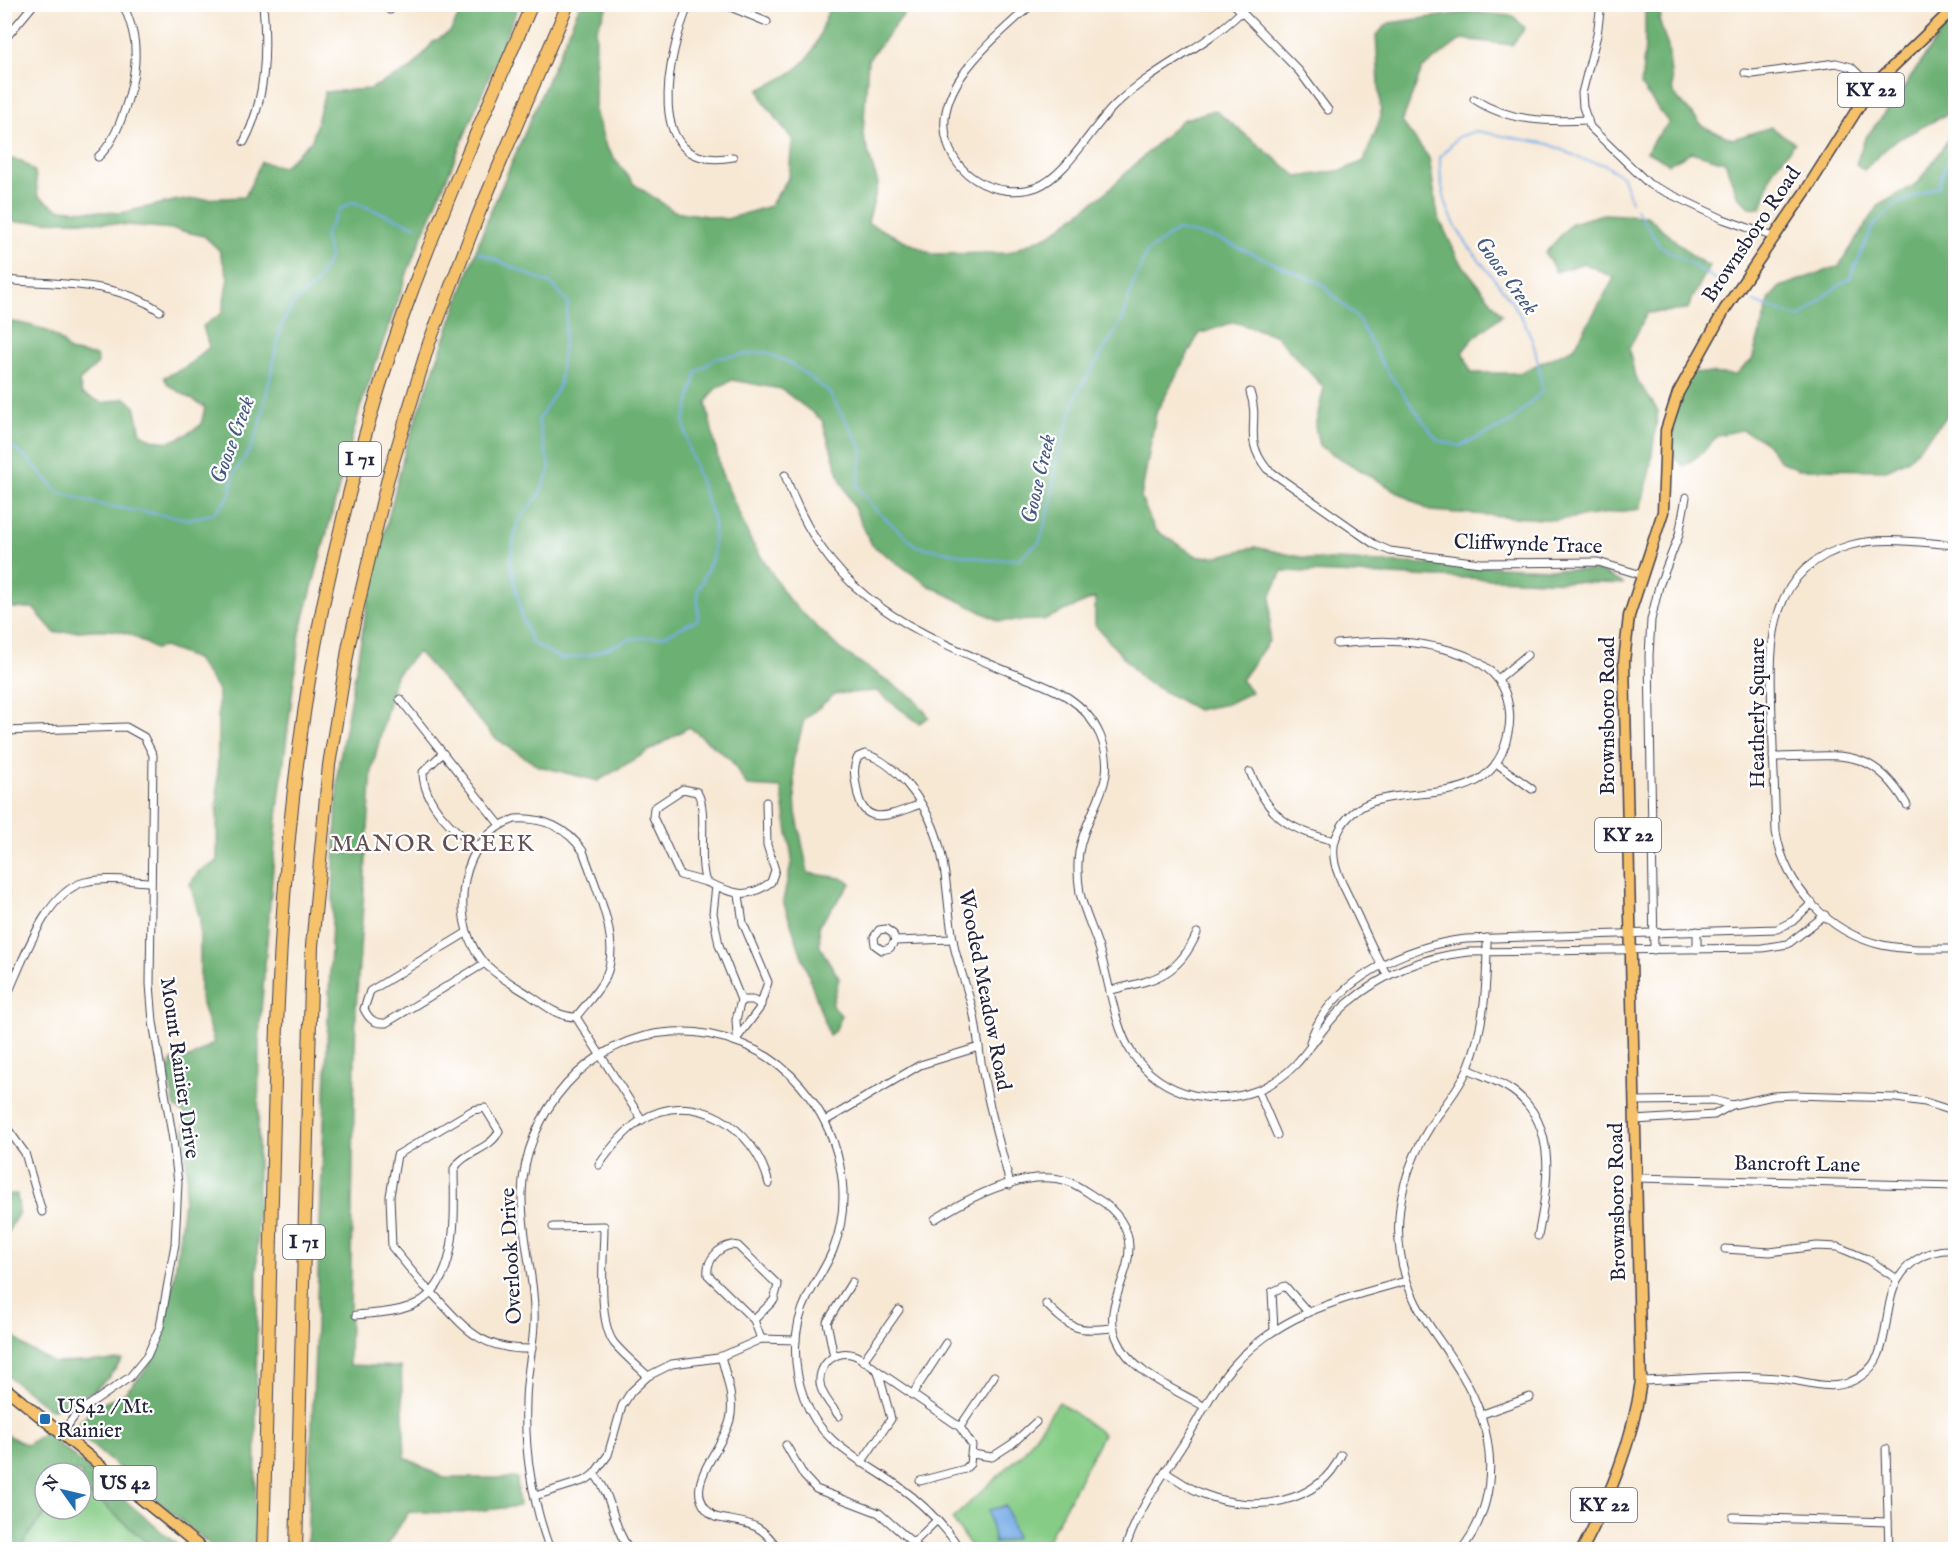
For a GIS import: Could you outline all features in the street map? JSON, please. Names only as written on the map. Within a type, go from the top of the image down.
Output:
[{"type":"highway","name":"I 71","points":[[263,1550],[278,961],[296,766],[315,647],[339,534],[396,337],[428,250],[532,4]]},
{"type":"highway","name":"I 71","points":[[296,1550],[312,946],[329,765],[348,655],[376,526],[429,343],[487,192],[567,4]]},
{"type":"main road","name":"Brownsboro Road","points":[[1641,1381],[1624,662],[1629,616],[1663,512],[1666,430],[1673,405],[1696,355],[1873,88],[1956,6]]},
{"type":"main road","name":"KY 22","points":[[1582,1550],[1599,1517],[1623,1459],[1635,1419],[1641,1381]]},
{"type":"main road","name":"US 42","points":[[4,1387],[63,1432],[204,1550]]},
{"type":"street","points":[[4,40],[34,4]]},
{"type":"street","points":[[98,157],[111,142],[117,128],[134,68],[135,41],[123,4]]},
{"type":"street","points":[[244,142],[253,125],[261,95],[265,48],[263,4]]},
{"type":"street","points":[[689,4],[670,70],[667,104],[670,121],[679,138],[697,155],[708,159],[733,158]]},
{"type":"street","points":[[723,4],[767,22]]},
{"type":"street","points":[[1032,4],[978,57],[961,78],[952,93],[947,110],[946,133],[952,154],[964,171],[978,181],[1000,189],[1022,190],[1044,183],[1061,169],[1115,105],[1141,83],[1210,38],[1249,4]]},
{"type":"street","points":[[1234,4],[1299,71],[1328,110]]},
{"type":"street","points":[[1601,4],[1598,35],[1582,93],[1582,101],[1590,127],[1649,184],[1723,219],[1774,237]]},
{"type":"street","points":[[1745,73],[1763,73],[1836,63],[1851,68],[1873,88]]},
{"type":"street","points":[[1474,99],[1491,109],[1532,119],[1563,123],[1588,120]]},
{"type":"street","points":[[4,280],[87,286],[126,292],[160,311]]},
{"type":"street","name":"Cliffwynde Trace","points":[[1250,392],[1255,412],[1253,444],[1267,469],[1378,547],[1406,554],[1480,563],[1598,562],[1642,575]]},
{"type":"street","points":[[784,475],[802,518],[818,546],[864,596],[889,615],[925,635],[1000,669],[1063,692],[1079,705],[1092,721],[1103,744],[1107,772],[1102,794],[1084,833],[1078,873],[1084,908],[1111,990],[1121,1032],[1131,1051],[1145,1069],[1179,1091],[1207,1098],[1234,1096],[1258,1090],[1294,1065],[1347,1004],[1387,975],[1424,960],[1446,955],[1487,952],[1762,948],[1782,945],[1800,936],[1825,915]]},
{"type":"street","points":[[1654,950],[1649,656],[1651,620],[1659,586],[1679,535],[1686,497]]},
{"type":"street","name":"Heatherly Square","points":[[1956,545],[1886,541],[1849,546],[1824,557],[1796,580],[1785,596],[1773,628],[1771,658],[1773,757],[1779,851],[1792,880],[1812,903],[1843,930],[1866,941],[1885,946],[1956,949]]},
{"type":"street","points":[[1336,644],[1388,641],[1428,645],[1475,659],[1497,679],[1507,699],[1510,716],[1505,744],[1496,763],[1482,777],[1460,790],[1379,799],[1362,806],[1350,815],[1335,841],[1338,873],[1387,975]]},
{"type":"street","points":[[1497,679],[1527,655]]},
{"type":"street","points":[[400,699],[500,825]]},
{"type":"street","name":"Mount Rainier Drive","points":[[4,731],[126,727],[144,737],[150,746],[153,761],[150,984],[153,1022],[172,1130],[178,1183],[178,1216],[172,1266],[160,1327],[147,1356],[130,1377],[76,1414],[63,1432]]},
{"type":"street","points":[[443,753],[423,772],[423,785],[430,800],[450,824],[465,839],[478,846]]},
{"type":"street","name":"Wooded Meadow Road","points":[[921,804],[882,817],[866,812],[859,805],[854,770],[858,757],[865,754],[882,762],[912,790],[921,804],[933,826],[944,857],[953,939],[973,1010],[984,1080],[1010,1185]]},
{"type":"street","points":[[1773,757],[1846,757],[1864,760],[1881,770],[1907,805]]},
{"type":"street","points":[[1496,763],[1532,789]]},
{"type":"street","points":[[1250,772],[1265,804],[1272,812],[1302,832],[1335,841]]},
{"type":"street","points":[[705,882],[701,869],[700,797],[689,788],[683,789],[654,808],[653,816],[680,875],[739,895],[752,895],[771,882],[774,877],[775,870],[766,846],[766,802]]},
{"type":"street","points":[[576,1017],[605,978],[612,955],[611,939],[583,851],[568,834],[542,821],[515,819],[500,825],[486,835],[478,846],[464,892],[466,933],[485,963],[554,1011],[576,1017],[642,1120]]},
{"type":"street","points":[[4,1002],[48,910],[61,894],[79,884],[94,880],[151,882]]},
{"type":"street","points":[[716,886],[713,913],[719,945],[741,1000],[736,1020],[736,1038]]},
{"type":"street","points":[[736,1038],[761,1005],[768,982],[743,923],[739,895]]},
{"type":"street","points":[[1309,1045],[1312,1034],[1333,1005],[1352,986],[1381,964],[1417,949],[1445,941],[1778,929],[1793,921],[1812,903]]},
{"type":"street","points":[[1778,929],[1782,945]]},
{"type":"street","points":[[1697,931],[1698,949]]},
{"type":"street","points":[[466,933],[370,992],[364,1009],[368,1017],[373,1021],[386,1023],[485,963]]},
{"type":"street","points":[[1111,990],[1164,975],[1180,963],[1197,933]]},
{"type":"street","points":[[1461,1550],[1482,1515],[1490,1484],[1490,1452],[1480,1415],[1462,1376],[1424,1322],[1406,1281],[1400,1250],[1398,1219],[1406,1179],[1425,1136],[1468,1069],[1483,1015],[1486,938]]},
{"type":"street","points":[[895,942],[953,939]]},
{"type":"street","points":[[741,1000],[753,1000],[761,1005]]},
{"type":"street","name":"Overlook Drive","points":[[550,1550],[535,1496],[526,1435],[533,1292],[522,1215],[526,1164],[537,1129],[554,1100],[570,1080],[600,1056],[638,1038],[669,1033],[698,1033],[736,1038],[768,1057],[788,1073],[819,1108],[839,1162],[842,1210],[833,1249],[807,1299],[796,1340],[796,1370],[811,1413],[826,1436],[861,1463],[907,1492],[961,1550]]},
{"type":"street","points":[[825,1121],[920,1065],[979,1047]]},
{"type":"street","points":[[1468,1069],[1515,1092],[1529,1107],[1538,1122],[1547,1157],[1544,1207],[1538,1236]]},
{"type":"street","points":[[1258,1090],[1277,1135]]},
{"type":"street","points":[[1635,1120],[1714,1115],[1732,1105],[1773,1096],[1794,1095],[1896,1098],[1925,1102],[1956,1112]]},
{"type":"street","points":[[1635,1101],[1713,1100],[1732,1105]]},
{"type":"street","points":[[356,1315],[389,1312],[414,1305],[430,1291],[443,1273],[453,1248],[454,1169],[462,1160],[495,1140],[499,1131],[485,1108],[473,1110],[397,1155],[390,1196],[392,1247],[430,1291],[476,1338],[507,1349],[532,1349]]},
{"type":"street","points":[[599,1165],[617,1142],[642,1120],[657,1114],[682,1110],[709,1114],[722,1119],[752,1144],[763,1163],[769,1184]]},
{"type":"street","points":[[4,1124],[25,1153],[42,1212]]},
{"type":"street","points":[[935,1219],[982,1194],[1037,1178],[1067,1181],[1106,1204],[1119,1217],[1127,1234],[1129,1250],[1114,1305],[1113,1328],[1117,1341],[1132,1362],[1205,1407]]},
{"type":"street","name":"Bancroft Lane","points":[[1637,1178],[1956,1186]]},
{"type":"street","points":[[553,1227],[604,1226],[605,1317],[609,1332],[613,1342],[648,1376]]},
{"type":"street","points":[[754,1320],[774,1300],[778,1285],[738,1246],[724,1246],[708,1263],[708,1275],[754,1320],[760,1339]]},
{"type":"street","points":[[1725,1249],[1770,1252],[1817,1246],[1838,1247],[1869,1260],[1897,1279]]},
{"type":"street","points":[[1641,1381],[1765,1376],[1826,1386],[1851,1382],[1871,1367],[1878,1358],[1885,1338],[1890,1297],[1897,1279],[1908,1266],[1922,1257],[1938,1251],[1956,1250]]},
{"type":"street","points":[[1125,1550],[1143,1506],[1233,1366],[1274,1330],[1307,1311],[1406,1281]]},
{"type":"street","points":[[834,1357],[827,1322],[852,1282]]},
{"type":"street","points":[[1274,1330],[1272,1292],[1285,1286],[1307,1311]]},
{"type":"street","points":[[1046,1304],[1059,1318],[1077,1328],[1090,1331],[1113,1328]]},
{"type":"street","points":[[863,1361],[899,1310]]},
{"type":"street","points":[[535,1496],[586,1480],[594,1474],[608,1455],[622,1406],[631,1392],[648,1376],[672,1364],[722,1356],[760,1339],[796,1340]]},
{"type":"street","points":[[912,1395],[946,1343]]},
{"type":"street","points":[[839,1416],[822,1389],[820,1379],[824,1367],[834,1357],[847,1354],[863,1361],[960,1427],[972,1445],[972,1455],[965,1469],[920,1481]]},
{"type":"street","points":[[722,1356],[732,1411],[726,1432],[699,1482],[700,1499],[715,1517],[759,1526],[780,1550]]},
{"type":"street","points":[[861,1463],[891,1419],[878,1371]]},
{"type":"street","points":[[960,1427],[994,1376]]},
{"type":"street","points":[[1480,1415],[1530,1397]]},
{"type":"street","points":[[972,1455],[992,1457],[1012,1444],[1036,1422]]},
{"type":"street","points":[[786,1445],[809,1483],[816,1489],[879,1513],[921,1550]]},
{"type":"street","points":[[1886,1449],[1889,1550]]},
{"type":"street","points":[[1166,1472],[1206,1495],[1230,1502],[1262,1504],[1278,1502],[1316,1487],[1328,1475],[1341,1455]]},
{"type":"street","points":[[594,1474],[606,1489],[618,1531],[630,1550]]},
{"type":"street","points":[[1733,1517],[1888,1522]]},
{"type":"street","points":[[906,1550],[936,1521]]},
{"type":"green space","points":[[465,5],[519,5],[409,268],[360,408],[300,633],[278,808],[259,1036],[255,1549],[215,1549],[76,1432],[79,1422],[94,1408],[125,1393],[145,1371],[157,1349],[173,1287],[187,1177],[184,1131],[187,1116],[175,1107],[169,1080],[171,1061],[190,1058],[214,1043],[200,998],[200,919],[190,884],[199,871],[217,862],[218,690],[196,659],[164,647],[155,649],[133,636],[117,631],[55,633],[33,608],[4,608],[5,321],[41,328],[57,337],[69,351],[96,356],[98,364],[79,381],[82,394],[103,403],[125,398],[135,406],[141,434],[159,441],[173,440],[201,425],[205,407],[168,385],[164,377],[186,367],[209,347],[203,326],[222,313],[228,277],[219,250],[204,236],[173,229],[82,221],[5,222],[5,158],[22,161],[35,172],[38,196],[58,209],[121,213],[178,200],[245,197],[261,162],[283,167],[312,140],[325,92],[370,89],[412,68],[433,42],[450,32]]},
{"type":"green space","points":[[580,5],[608,5],[596,30],[595,111],[606,147],[634,184],[674,211],[727,219],[770,206],[789,177],[792,139],[764,102],[759,90],[790,73],[808,58],[819,37],[830,5],[911,5],[868,60],[863,135],[878,184],[868,223],[932,254],[1008,253],[1051,234],[1104,194],[1182,120],[1215,110],[1298,177],[1343,170],[1364,161],[1381,117],[1376,35],[1389,23],[1470,12],[1513,16],[1525,28],[1512,45],[1462,39],[1422,69],[1402,122],[1429,158],[1438,216],[1458,259],[1502,315],[1473,339],[1463,351],[1471,373],[1519,373],[1574,348],[1614,278],[1584,263],[1556,272],[1545,253],[1572,223],[1603,214],[1647,216],[1695,258],[1709,266],[1687,310],[1647,313],[1629,349],[1635,377],[1658,411],[1649,476],[1640,509],[1556,520],[1430,511],[1319,446],[1315,426],[1324,388],[1275,335],[1234,322],[1199,334],[1156,413],[1141,498],[1155,530],[1198,557],[1219,556],[1255,547],[1310,559],[1599,571],[1624,584],[1282,571],[1271,595],[1269,641],[1241,680],[1252,692],[1227,704],[1197,710],[1143,680],[1095,625],[1095,598],[1043,620],[999,621],[928,585],[872,545],[841,481],[822,420],[781,389],[732,380],[715,389],[706,403],[721,472],[751,541],[789,600],[841,650],[915,699],[929,717],[919,723],[876,691],[835,694],[804,720],[793,761],[796,812],[808,873],[841,878],[851,883],[819,925],[820,947],[839,978],[832,1006],[841,1015],[836,1030],[829,1035],[783,901],[792,859],[781,788],[747,786],[731,760],[689,727],[598,781],[538,766],[495,738],[418,652],[396,675],[372,769],[356,1009],[349,1365],[401,1367],[405,1457],[443,1478],[517,1478],[519,1506],[461,1513],[409,1512],[388,1543],[390,1549],[307,1550],[338,768],[368,601],[405,450],[487,220]]},
{"type":"green space","points":[[1617,5],[1665,5],[1659,20],[1668,47],[1673,93],[1704,127],[1733,139],[1771,127],[1795,143],[1773,170],[1761,208],[1749,207],[1737,195],[1725,162],[1691,152],[1669,164],[1647,152],[1653,141],[1669,123],[1641,86],[1645,45],[1645,7]]},
{"type":"green space","points":[[1955,14],[1955,110],[1893,142],[1864,170],[1856,164],[1865,138],[1895,101]]},
{"type":"green space","points":[[1955,134],[1956,379],[1947,416],[1909,459],[1887,470],[1799,469],[1782,462],[1763,440],[1742,430],[1718,435],[1702,453],[1684,466],[1673,456],[1670,437],[1683,388],[1693,372],[1735,375],[1752,360],[1770,298],[1780,287],[1839,266],[1879,205],[1918,183],[1948,140]]},
{"type":"green space","points":[[5,1194],[17,1194],[19,1212],[5,1237]]},
{"type":"green space","points":[[4,1325],[25,1347],[54,1363],[122,1360],[99,1386],[51,1410],[5,1374]]},
{"type":"green space","points":[[1059,1402],[1103,1434],[1048,1540],[1049,1549],[973,1549],[952,1519],[1023,1453]]},
{"type":"green space","points":[[45,1432],[79,1461],[33,1461],[33,1521],[39,1521],[21,1549],[5,1549],[5,1434],[27,1445]]},
{"type":"green space","points":[[93,1473],[182,1549],[154,1549],[93,1495]]},
{"type":"green space","points":[[93,1495],[154,1549],[21,1550],[29,1532],[39,1521],[93,1521]]},
{"type":"water","points":[[1006,1506],[1016,1538],[995,1543],[988,1510]]},
{"type":"waterway","name":"Goose Creek","points":[[478,252],[553,285],[568,303],[559,386],[538,421],[550,469],[539,495],[517,523],[510,560],[522,618],[532,643],[561,659],[590,655],[630,639],[664,636],[698,619],[698,590],[713,557],[714,522],[688,447],[684,421],[697,372],[716,358],[766,352],[790,363],[828,391],[863,450],[857,486],[873,507],[916,546],[990,560],[1019,559],[1040,541],[1051,502],[1056,462],[1076,395],[1123,319],[1133,284],[1147,252],[1177,230],[1216,238],[1322,284],[1358,319],[1384,367],[1437,440],[1460,446],[1510,423],[1542,391],[1536,354],[1523,320],[1510,299],[1468,245],[1447,207],[1440,157],[1458,137],[1476,131],[1549,144],[1584,160],[1605,165],[1623,177],[1631,201]]},
{"type":"waterway","name":"Goose Creek","points":[[1754,302],[1800,318],[1827,294],[1850,278],[1873,226],[1897,204],[1939,186],[1946,163],[1956,154]]},
{"type":"waterway","name":"Goose Creek","points":[[4,440],[31,462],[58,492],[102,505],[188,519],[213,514],[229,497],[234,473],[251,448],[260,424],[281,326],[292,305],[316,284],[330,256],[324,236],[340,209],[353,202],[418,227]]},
{"type":"waterway","name":"Goose Creek","points":[[1636,209],[1660,246],[1717,280]]},
{"type":"place","name":"US42 / Mt. Rainier","points":[[45,1419]]},
{"type":"district","name":"MANOR CREEK","points":[[433,844]]}]
